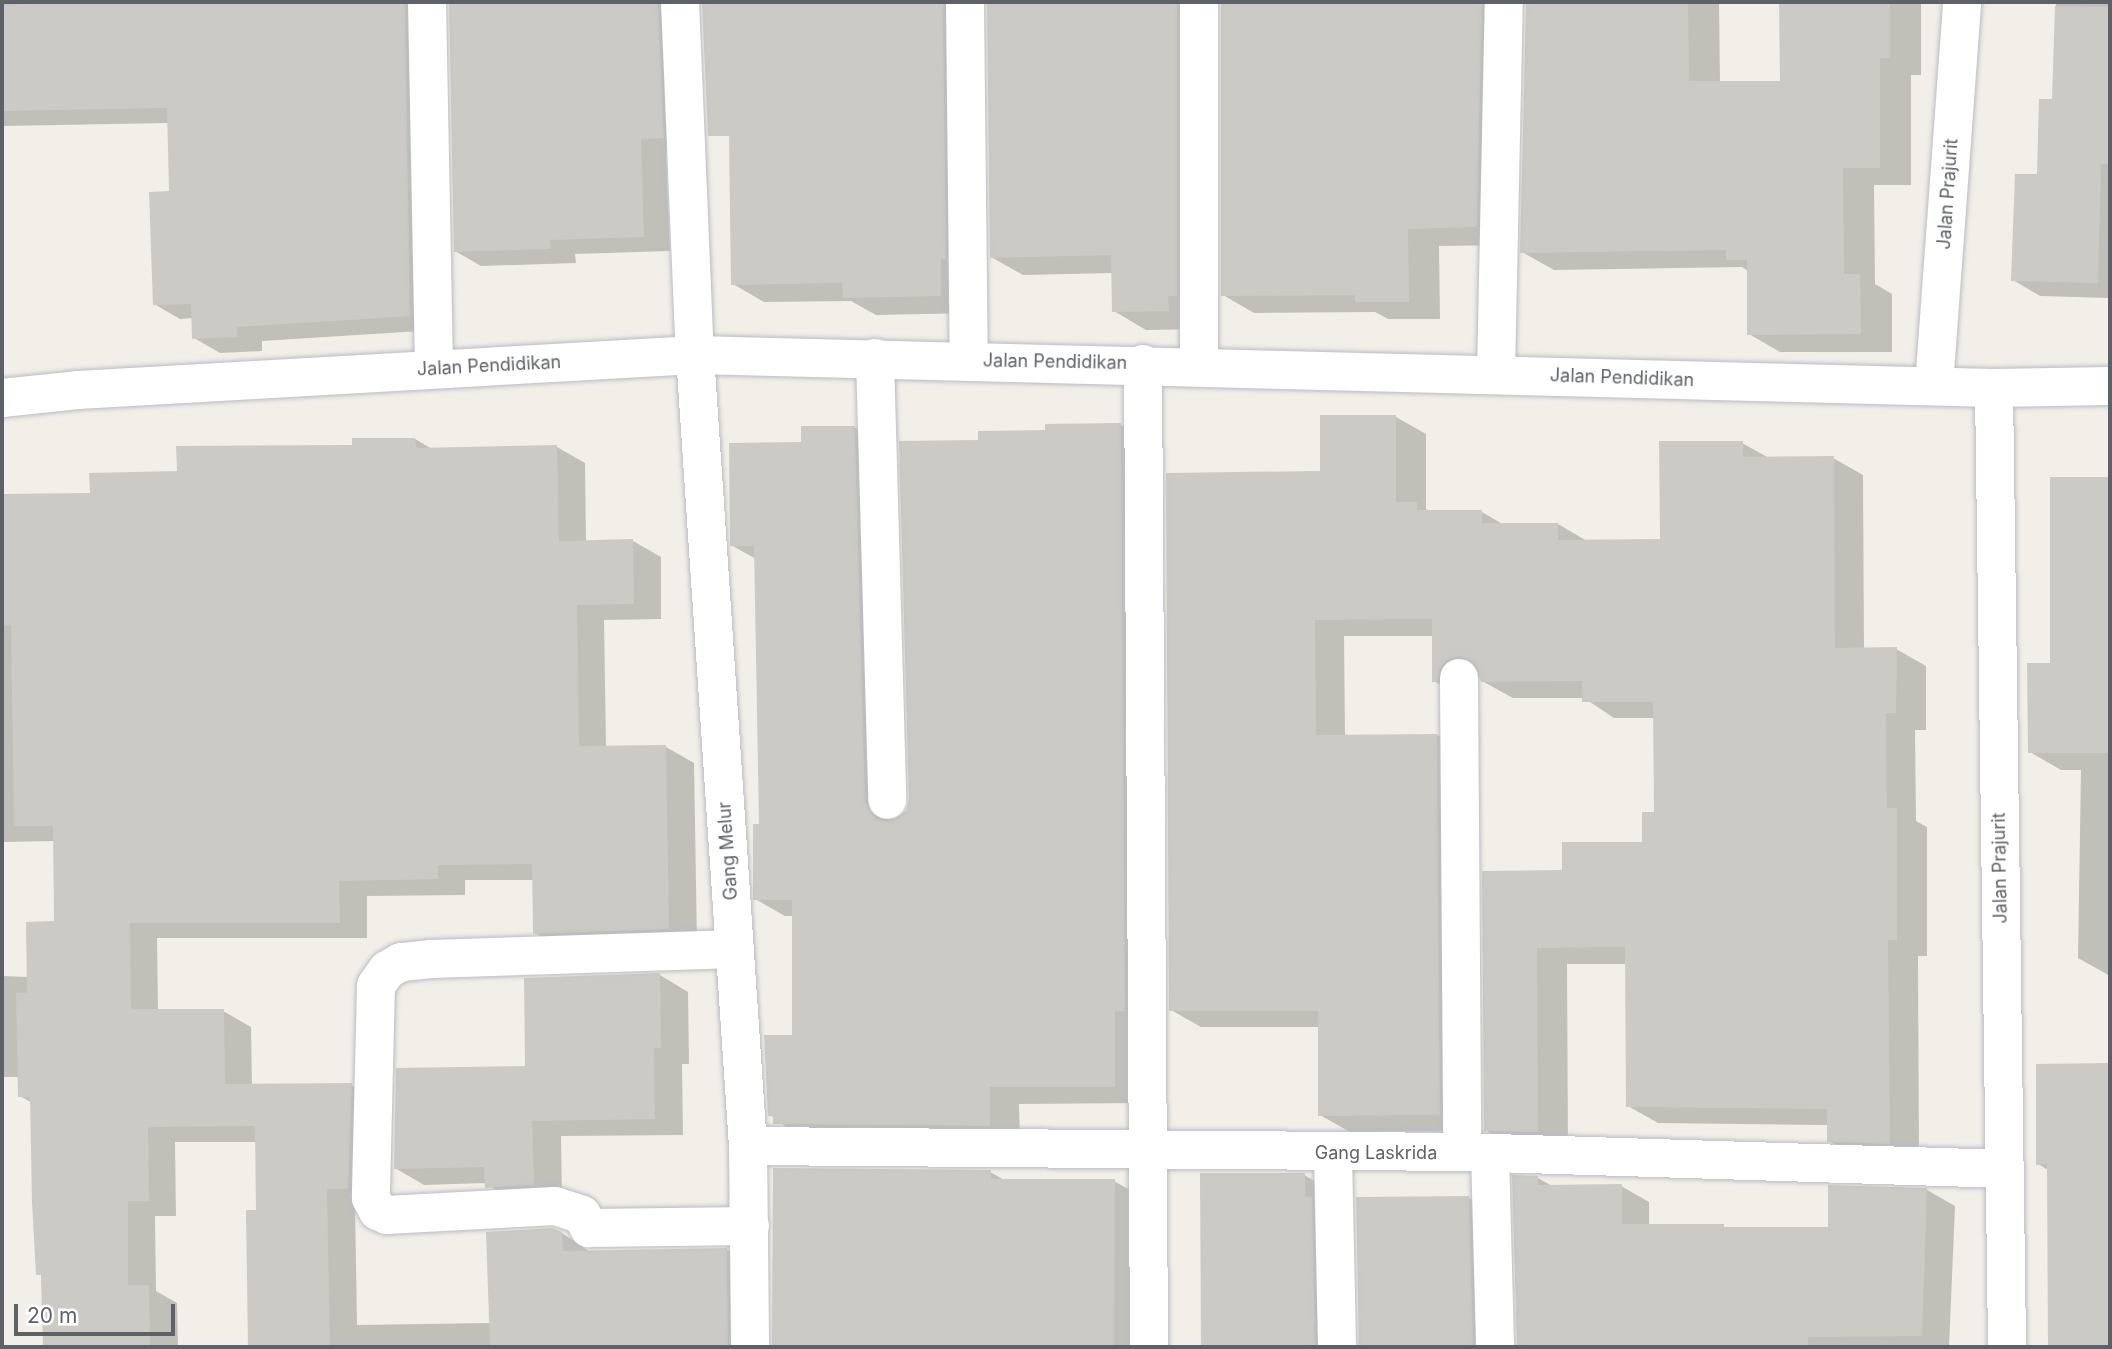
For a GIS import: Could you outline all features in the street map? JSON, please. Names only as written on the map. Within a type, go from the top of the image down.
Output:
[{"type":"street","points":[[428,2],[434,369]]},
{"type":"street","name":"Gang Melur","points":[[680,2],[695,355],[748,1146],[750,1347]]},
{"type":"street","points":[[965,2],[969,360]]},
{"type":"street","points":[[1199,2],[1199,365]]},
{"type":"street","points":[[1496,374],[1504,2]]},
{"type":"street","name":"Jalan Prajurit","points":[[1934,386],[1962,2]]},
{"type":"street","name":"Jalan Pendidikan","points":[[2,398],[434,369],[695,355],[1199,365],[1994,388],[2110,386]]},
{"type":"street","points":[[875,358],[887,800]]},
{"type":"street","points":[[1143,364],[1149,1347]]},
{"type":"street","name":"Jalan Prajurit","points":[[1994,388],[2007,1347]]},
{"type":"street","points":[[1460,678],[1476,1153],[1495,1347]]},
{"type":"street","points":[[735,948],[431,959],[401,962],[387,970],[376,986],[371,1198],[378,1211],[403,1216],[555,1206],[582,1215],[589,1228],[750,1226]]},
{"type":"street","name":"Gang Laskrida","points":[[748,1146],[1333,1154],[1476,1153],[2005,1169]]},
{"type":"street","points":[[1333,1154],[1337,1347]]},
{"type":"building","points":[[93,2],[405,2],[410,316],[237,327],[237,337],[192,339],[191,304],[153,305],[149,192],[169,191],[167,108],[2,111],[2,5]]},
{"type":"building","points":[[449,2],[658,2],[664,138],[641,139],[644,237],[550,240],[551,249],[454,252]]},
{"type":"building","points":[[702,2],[943,2],[946,259],[941,259],[941,296],[843,298],[842,283],[731,285],[729,136],[708,136]]},
{"type":"building","points":[[987,2],[1177,2],[1177,296],[1168,296],[1169,311],[1112,312],[1111,255],[990,258]]},
{"type":"building","points":[[1221,2],[1482,2],[1477,227],[1408,229],[1409,302],[1355,302],[1355,295],[1221,296]]},
{"type":"building","points":[[1526,2],[1688,2],[1689,81],[1780,81],[1779,2],[1890,2],[1890,58],[1880,58],[1880,168],[1843,168],[1844,274],[1860,274],[1861,334],[1747,335],[1747,260],[1726,260],[1726,250],[1520,253]]},
{"type":"building","points":[[2055,6],[2110,7],[2110,164],[2101,164],[2098,283],[2011,281],[2015,174],[2037,174],[2039,99],[2052,99]]},
{"type":"building","points":[[1320,415],[1396,415],[1396,502],[1417,502],[1417,510],[1482,510],[1482,523],[1558,523],[1558,540],[1660,539],[1659,441],[1743,441],[1743,457],[1834,456],[1835,648],[1897,647],[1896,713],[1886,713],[1887,808],[1897,808],[1897,940],[1888,940],[1890,1144],[1827,1142],[1827,1109],[1626,1107],[1625,947],[1537,948],[1538,1132],[1484,1131],[1482,871],[1562,870],[1562,842],[1642,842],[1642,812],[1654,812],[1653,702],[1582,702],[1582,681],[1481,682],[1477,666],[1460,656],[1447,660],[1440,668],[1437,682],[1432,682],[1432,619],[1315,620],[1316,735],[1437,734],[1440,1115],[1318,1116],[1318,1011],[1169,1011],[1166,473],[1320,471]]},
{"type":"building","points":[[1121,423],[1125,1011],[1115,1011],[1115,1087],[990,1087],[990,1126],[773,1124],[773,1116],[768,1116],[764,1035],[792,1035],[792,900],[753,900],[753,824],[759,824],[754,546],[730,546],[729,443],[801,442],[801,426],[855,426],[865,801],[876,819],[888,822],[906,811],[909,799],[899,441],[978,440],[978,431],[1045,430],[1045,424]]},
{"type":"building","points":[[352,438],[415,438],[416,448],[557,445],[559,541],[633,539],[634,604],[577,605],[579,746],[666,745],[669,929],[533,934],[532,864],[438,865],[438,879],[339,881],[340,923],[130,923],[131,1009],[224,1009],[225,1084],[352,1083],[348,1189],[327,1189],[330,1347],[248,1347],[246,1210],[256,1210],[255,1126],[148,1127],[149,1201],[128,1201],[128,1285],[149,1285],[150,1347],[43,1347],[41,1275],[36,1275],[32,1202],[30,1097],[18,1097],[16,993],[27,993],[26,922],[54,921],[53,826],[14,826],[11,625],[2,626],[2,494],[90,493],[89,473],[177,471],[176,446],[352,445]]},
{"type":"building","points":[[2050,477],[2110,477],[2110,753],[2028,753],[2027,663],[2050,663]]},
{"type":"building","points":[[660,973],[661,1048],[654,1048],[655,1119],[532,1121],[534,1185],[485,1188],[484,1167],[394,1169],[396,1068],[525,1066],[524,978]]},
{"type":"building","points":[[2110,1063],[2110,1347],[2048,1347],[2047,1164],[2036,1165],[2036,1064]]},
{"type":"building","points":[[773,1168],[991,1170],[991,1179],[1115,1179],[1114,1347],[772,1347]]},
{"type":"building","points":[[1200,1173],[1305,1173],[1305,1197],[1312,1197],[1315,1347],[1201,1347]]},
{"type":"building","points":[[1512,1175],[1538,1176],[1538,1185],[1622,1184],[1622,1224],[1828,1227],[1828,1185],[1927,1188],[1922,1336],[1808,1337],[1808,1347],[1517,1347]]},
{"type":"building","points":[[1469,1196],[1473,1347],[1359,1347],[1356,1197]]},
{"type":"building","points":[[552,1228],[562,1232],[563,1251],[727,1248],[728,1347],[490,1347],[486,1232]]}]
